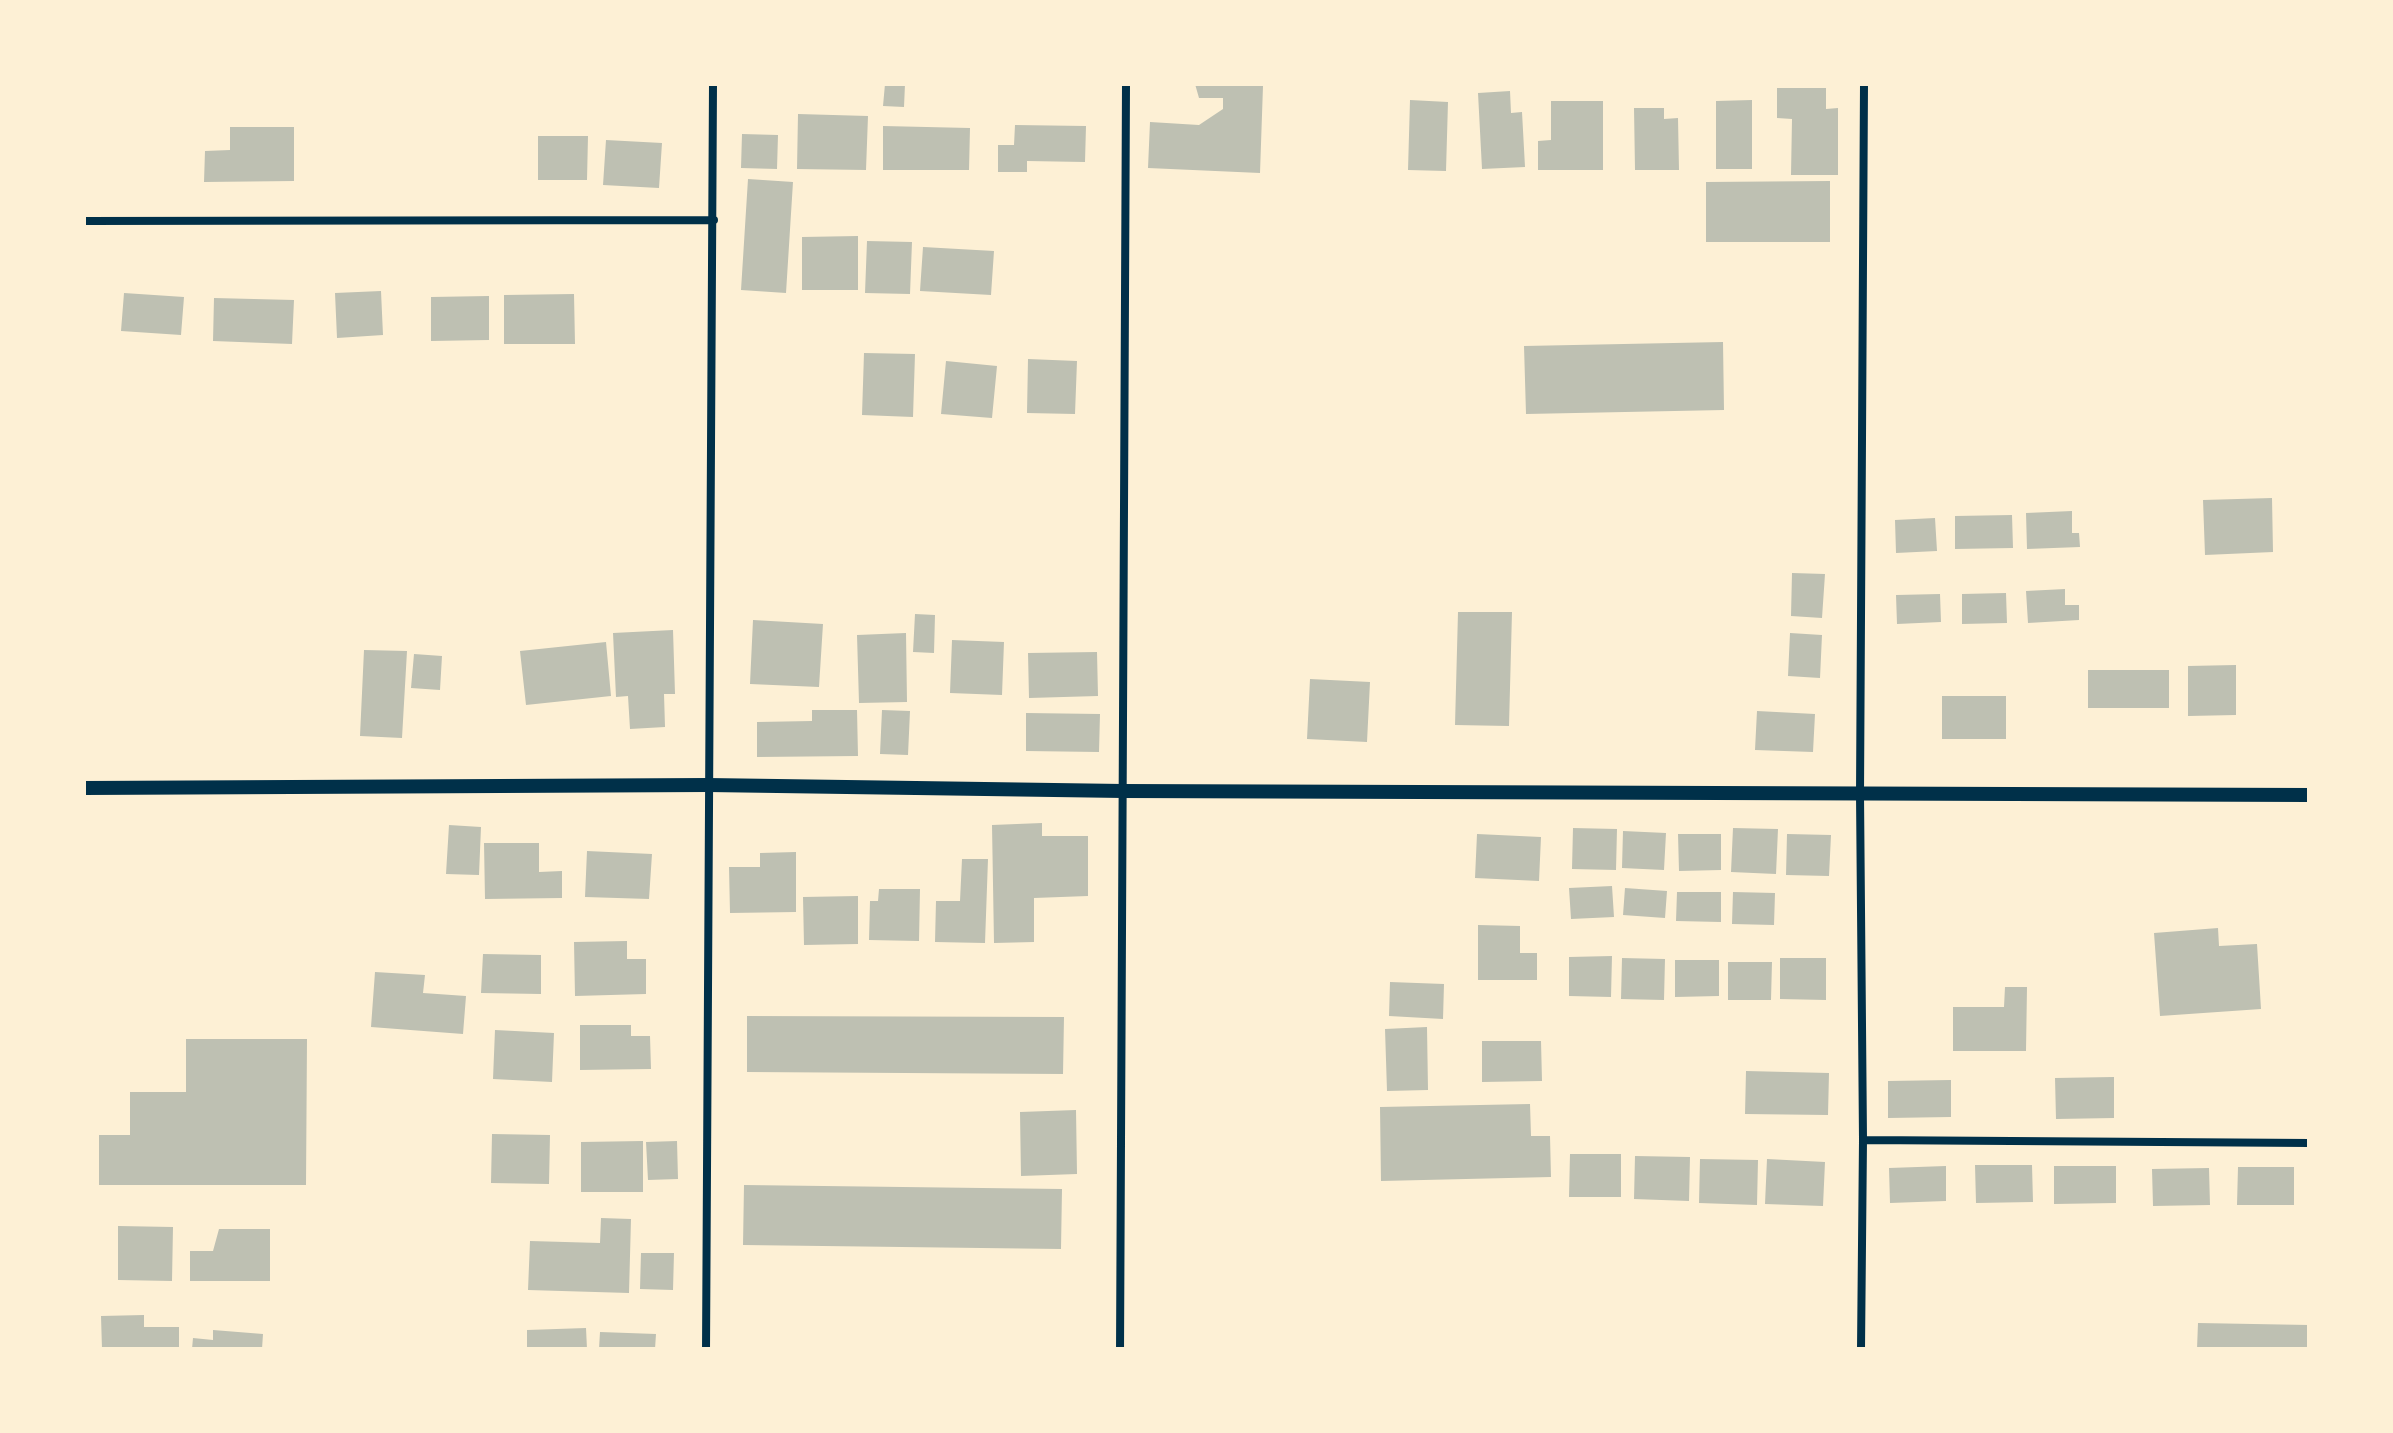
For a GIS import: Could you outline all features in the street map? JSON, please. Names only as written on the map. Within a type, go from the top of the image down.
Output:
[{"type":"street","points":[[706,1349],[713,84]]},
{"type":"street","points":[[1120,1349],[1126,84]]},
{"type":"street","points":[[1861,1349],[1864,84]]},
{"type":"street","points":[[84,221],[714,220]]},
{"type":"street","points":[[84,788],[708,785],[1123,791],[2309,795]]},
{"type":"street","points":[[1863,1140],[2309,1143]]},
{"type":"building","points":[[885,84],[905,84],[904,107],[883,106]]},
{"type":"building","points":[[1195,84],[1263,86],[1260,173],[1148,168],[1150,122],[1199,125],[1223,109],[1223,98],[1199,98]]},
{"type":"building","points":[[1777,88],[1826,88],[1826,109],[1838,108],[1838,175],[1791,175],[1792,119],[1777,118]]},
{"type":"building","points":[[1510,91],[1511,113],[1522,112],[1525,167],[1482,169],[1478,93]]},
{"type":"building","points":[[1410,100],[1448,102],[1446,171],[1408,170]]},
{"type":"building","points":[[1752,100],[1752,169],[1716,169],[1716,101]]},
{"type":"building","points":[[1551,101],[1603,101],[1603,170],[1538,170],[1538,141],[1551,140]]},
{"type":"building","points":[[1634,108],[1664,108],[1664,119],[1678,118],[1679,170],[1635,170]]},
{"type":"building","points":[[798,114],[868,116],[866,170],[797,169]]},
{"type":"building","points":[[1015,125],[1086,126],[1085,162],[1027,161],[1027,172],[998,172],[998,145],[1014,145]]},
{"type":"building","points":[[883,126],[970,128],[969,170],[883,170]]},
{"type":"building","points":[[230,127],[294,127],[294,181],[204,182],[205,151],[230,150]]},
{"type":"building","points":[[742,134],[778,135],[777,169],[741,168]]},
{"type":"building","points":[[538,136],[588,136],[587,180],[538,180]]},
{"type":"building","points":[[606,140],[662,143],[659,188],[603,185]]},
{"type":"building","points":[[748,179],[793,182],[786,293],[741,290]]},
{"type":"building","points":[[1830,181],[1830,242],[1706,242],[1706,182]]},
{"type":"building","points":[[858,236],[858,290],[802,290],[802,237]]},
{"type":"building","points":[[867,241],[912,242],[910,294],[865,293]]},
{"type":"building","points":[[923,247],[994,251],[991,295],[920,291]]},
{"type":"building","points":[[381,291],[383,335],[337,338],[335,293]]},
{"type":"building","points":[[124,293],[184,297],[181,335],[121,331]]},
{"type":"building","points":[[574,294],[575,344],[504,344],[504,295]]},
{"type":"building","points":[[489,296],[489,340],[431,341],[431,297]]},
{"type":"building","points":[[214,298],[294,300],[292,344],[213,341]]},
{"type":"building","points":[[1723,342],[1724,410],[1526,414],[1524,346]]},
{"type":"building","points":[[864,353],[915,354],[913,417],[862,415]]},
{"type":"building","points":[[1028,359],[1077,361],[1075,414],[1027,413]]},
{"type":"building","points":[[946,361],[997,366],[992,418],[941,414]]},
{"type":"building","points":[[2272,498],[2273,552],[2205,555],[2203,500]]},
{"type":"building","points":[[2072,511],[2072,533],[2079,533],[2080,547],[2027,549],[2026,513]]},
{"type":"building","points":[[2012,515],[2013,548],[1955,549],[1955,516]]},
{"type":"building","points":[[1935,518],[1937,551],[1896,553],[1895,520]]},
{"type":"building","points":[[1792,573],[1825,574],[1822,618],[1791,616]]},
{"type":"building","points":[[2065,589],[2065,605],[2079,605],[2079,620],[2028,623],[2026,591]]},
{"type":"building","points":[[2006,593],[2007,623],[1962,624],[1962,594]]},
{"type":"building","points":[[1940,594],[1941,622],[1897,624],[1896,595]]},
{"type":"building","points":[[1458,612],[1512,612],[1509,726],[1455,725]]},
{"type":"building","points":[[915,614],[935,615],[934,653],[913,652]]},
{"type":"building","points":[[753,620],[823,624],[819,687],[750,684]]},
{"type":"building","points":[[673,630],[675,694],[664,694],[665,727],[630,729],[628,696],[616,697],[613,633]]},
{"type":"building","points":[[906,633],[907,702],[859,703],[857,635]]},
{"type":"building","points":[[1790,633],[1822,635],[1820,678],[1788,676]]},
{"type":"building","points":[[952,640],[1004,642],[1002,695],[950,693]]},
{"type":"building","points":[[606,642],[611,696],[526,705],[520,651]]},
{"type":"building","points":[[364,650],[407,651],[402,738],[360,736]]},
{"type":"building","points":[[1097,652],[1098,696],[1029,698],[1028,653]]},
{"type":"building","points":[[414,654],[442,656],[440,690],[411,688]]},
{"type":"building","points":[[2236,665],[2236,715],[2188,716],[2188,666]]},
{"type":"building","points":[[2088,670],[2169,670],[2169,708],[2088,708]]},
{"type":"building","points":[[1310,679],[1370,682],[1367,742],[1307,739]]},
{"type":"building","points":[[1942,696],[2006,696],[2006,739],[1942,739]]},
{"type":"building","points":[[812,710],[857,710],[858,756],[757,757],[757,722],[812,721]]},
{"type":"building","points":[[882,710],[910,711],[908,755],[880,754]]},
{"type":"building","points":[[1757,711],[1815,714],[1813,752],[1755,750]]},
{"type":"building","points":[[1026,713],[1100,714],[1099,752],[1026,751]]},
{"type":"building","points":[[1042,823],[1042,836],[1088,836],[1088,896],[1034,898],[1034,942],[994,943],[992,825]]},
{"type":"building","points":[[449,825],[481,827],[479,875],[446,874]]},
{"type":"building","points":[[1573,828],[1617,829],[1616,870],[1572,869]]},
{"type":"building","points":[[1733,828],[1778,829],[1776,874],[1731,872]]},
{"type":"building","points":[[1623,831],[1666,833],[1664,870],[1622,868]]},
{"type":"building","points":[[1477,834],[1541,837],[1539,881],[1475,878]]},
{"type":"building","points":[[1678,834],[1721,834],[1721,870],[1679,871]]},
{"type":"building","points":[[1787,834],[1831,835],[1829,876],[1786,875]]},
{"type":"building","points":[[484,843],[539,843],[539,872],[562,871],[562,898],[485,899]]},
{"type":"building","points":[[587,851],[652,854],[649,899],[585,897]]},
{"type":"building","points":[[796,852],[796,912],[730,913],[729,867],[760,867],[760,853]]},
{"type":"building","points":[[962,859],[988,859],[985,943],[935,942],[936,901],[960,901]]},
{"type":"building","points":[[1612,886],[1614,917],[1571,919],[1569,888]]},
{"type":"building","points":[[1625,888],[1667,891],[1665,918],[1623,915]]},
{"type":"building","points":[[879,889],[920,889],[919,941],[869,940],[870,901],[878,901]]},
{"type":"building","points":[[1677,892],[1721,892],[1721,922],[1676,921]]},
{"type":"building","points":[[1733,892],[1775,893],[1774,925],[1732,924]]},
{"type":"building","points":[[858,896],[858,944],[804,945],[803,897]]},
{"type":"building","points":[[1478,925],[1520,926],[1520,953],[1537,953],[1537,980],[1478,980]]},
{"type":"building","points":[[2218,928],[2219,946],[2257,944],[2261,1009],[2160,1016],[2154,933]]},
{"type":"building","points":[[627,941],[627,959],[646,959],[646,994],[575,996],[574,942]]},
{"type":"building","points":[[483,954],[541,955],[541,994],[481,993]]},
{"type":"building","points":[[1612,956],[1611,997],[1569,996],[1569,957]]},
{"type":"building","points":[[1622,958],[1665,959],[1664,1000],[1621,999]]},
{"type":"building","points":[[1780,958],[1826,958],[1826,1000],[1780,999]]},
{"type":"building","points":[[1675,960],[1719,960],[1719,996],[1675,997]]},
{"type":"building","points":[[1728,962],[1772,962],[1771,1000],[1728,1000]]},
{"type":"building","points":[[375,972],[425,975],[423,993],[466,996],[463,1034],[371,1027]]},
{"type":"building","points":[[1390,982],[1444,984],[1443,1019],[1389,1016]]},
{"type":"building","points":[[2005,987],[2027,987],[2026,1051],[1953,1051],[1953,1007],[2004,1007]]},
{"type":"building","points":[[747,1016],[1064,1017],[1063,1074],[747,1072]]},
{"type":"building","points":[[580,1025],[631,1025],[631,1036],[650,1036],[651,1069],[580,1070]]},
{"type":"building","points":[[1427,1027],[1428,1090],[1387,1091],[1385,1029]]},
{"type":"building","points":[[495,1030],[554,1033],[552,1082],[493,1079]]},
{"type":"building","points":[[186,1039],[307,1039],[306,1185],[99,1185],[99,1135],[130,1135],[130,1092],[186,1092]]},
{"type":"building","points":[[1482,1041],[1541,1041],[1542,1081],[1482,1082]]},
{"type":"building","points":[[1746,1071],[1829,1073],[1828,1115],[1745,1114]]},
{"type":"building","points":[[2114,1077],[2114,1118],[2056,1119],[2055,1078]]},
{"type":"building","points":[[1951,1080],[1951,1117],[1888,1118],[1888,1081]]},
{"type":"building","points":[[1530,1104],[1531,1136],[1550,1136],[1551,1177],[1381,1181],[1380,1107]]},
{"type":"building","points":[[1076,1110],[1077,1174],[1021,1176],[1020,1112]]},
{"type":"building","points":[[492,1134],[550,1135],[549,1184],[491,1183]]},
{"type":"building","points":[[643,1141],[643,1192],[581,1192],[581,1142]]},
{"type":"building","points":[[677,1141],[678,1179],[648,1180],[646,1142]]},
{"type":"building","points":[[1570,1154],[1621,1154],[1621,1197],[1569,1197]]},
{"type":"building","points":[[1635,1156],[1690,1157],[1689,1201],[1634,1199]]},
{"type":"building","points":[[1700,1159],[1758,1160],[1757,1205],[1699,1203]]},
{"type":"building","points":[[1767,1159],[1825,1162],[1823,1206],[1765,1204]]},
{"type":"building","points":[[1975,1165],[2032,1165],[2033,1202],[1976,1203]]},
{"type":"building","points":[[1946,1166],[1946,1201],[1890,1203],[1889,1168]]},
{"type":"building","points":[[2054,1166],[2116,1166],[2116,1203],[2054,1204]]},
{"type":"building","points":[[2238,1167],[2294,1167],[2294,1205],[2237,1205]]},
{"type":"building","points":[[2209,1168],[2210,1205],[2153,1206],[2152,1169]]},
{"type":"building","points":[[744,1185],[1062,1189],[1061,1249],[743,1245]]},
{"type":"building","points":[[601,1218],[631,1219],[629,1293],[528,1290],[530,1241],[600,1243]]},
{"type":"building","points":[[118,1226],[173,1227],[172,1281],[118,1280]]},
{"type":"building","points":[[219,1229],[270,1229],[270,1281],[190,1281],[190,1251],[213,1251]]},
{"type":"building","points":[[641,1253],[674,1253],[673,1290],[640,1289]]},
{"type":"building","points":[[144,1315],[144,1327],[179,1327],[179,1349],[102,1349],[101,1316]]},
{"type":"building","points":[[2198,1323],[2309,1325],[2309,1349],[2197,1349]]},
{"type":"building","points":[[586,1328],[587,1349],[527,1349],[527,1330]]},
{"type":"building","points":[[213,1330],[263,1334],[262,1349],[192,1349],[193,1338],[213,1340]]},
{"type":"building","points":[[600,1332],[656,1334],[655,1349],[599,1349]]}]
